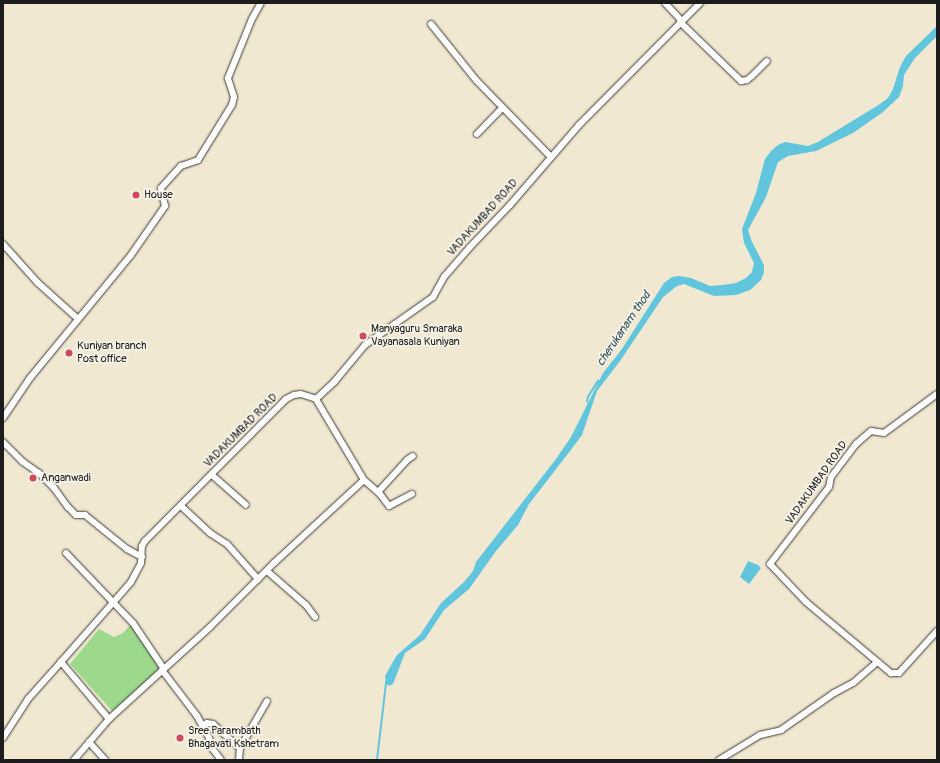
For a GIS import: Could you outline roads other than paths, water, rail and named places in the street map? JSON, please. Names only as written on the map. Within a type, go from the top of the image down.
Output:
[{"type":"street","points":[[3,418],[30,378],[77,318],[131,255],[166,206],[160,188],[181,166],[198,160],[232,105],[234,97],[228,78],[252,19],[261,3]]},
{"type":"street","points":[[666,3],[681,22],[741,81],[747,80],[767,61]]},
{"type":"street","name":"VADAKUMBAD ROAD","points":[[3,738],[28,699],[114,603],[139,571],[142,557],[142,546],[145,541],[286,399],[294,395],[301,394],[316,399],[335,381],[365,345],[433,297],[444,277],[510,205],[584,120],[700,3]]},
{"type":"street","points":[[431,24],[476,80],[551,157]]},
{"type":"street","points":[[476,134],[502,108]]},
{"type":"street","points":[[3,244],[38,283],[77,318]]},
{"type":"street","name":"VADAKUMBAD ROAD","points":[[937,394],[884,433],[871,431],[856,444],[831,477],[829,487],[770,564],[806,602],[891,673],[899,673],[937,632]]},
{"type":"street","points":[[316,399],[364,480],[378,492],[389,506],[412,494]]},
{"type":"street","points":[[3,442],[22,462],[38,473],[54,488],[76,515],[85,515],[127,550],[142,557]]},
{"type":"street","points":[[378,492],[407,460],[413,456]]},
{"type":"street","points":[[212,475],[246,505]]},
{"type":"street","points":[[74,760],[109,719],[266,570],[364,480]]},
{"type":"street","points":[[181,506],[210,533],[227,544],[258,579]]},
{"type":"street","points":[[66,553],[133,623],[163,669],[203,725],[211,747],[221,760]]},
{"type":"street","points":[[266,570],[306,605],[315,618]]},
{"type":"street","points":[[61,662],[109,719]]},
{"type":"street","points":[[719,760],[760,735],[781,730],[834,693],[853,683],[877,662]]},
{"type":"street","points":[[239,760],[240,748],[267,701]]},
{"type":"street","points":[[203,725],[207,723],[213,724],[240,748]]},
{"type":"street","points":[[89,742],[105,760]]},
{"type":"water","points":[[937,26],[937,36],[915,58],[904,75],[903,86],[899,97],[883,112],[853,133],[816,151],[788,156],[778,162],[766,197],[748,230],[752,242],[764,265],[764,272],[761,280],[750,290],[736,295],[714,296],[684,284],[677,286],[663,297],[620,361],[597,391],[582,435],[529,504],[518,525],[496,551],[469,589],[444,610],[425,639],[405,653],[393,684],[389,686],[386,683],[385,676],[397,655],[420,635],[441,603],[464,582],[473,571],[476,562],[556,459],[571,437],[603,373],[622,349],[664,283],[672,277],[679,276],[691,278],[710,286],[723,285],[736,283],[746,278],[752,272],[754,263],[744,243],[742,229],[756,193],[765,159],[771,151],[778,145],[785,142],[808,146],[818,142],[888,98],[906,56]]},
{"type":"water","points":[[748,561],[758,565],[761,568],[749,584],[740,577]]},
{"type":"waterway","name":"cherukanam thod","points":[[587,402],[588,397],[598,381]]},
{"type":"waterway","name":"cherukanam thod","points":[[377,760],[386,683]]},
{"type":"place","name":"House","points":[[136,195]]},
{"type":"place","name":"Manyaguru Smaraka Vayanasala Kuniyan","points":[[363,336]]},
{"type":"place","name":"Kuniyan branch Post office","points":[[69,353]]},
{"type":"place","name":"Anganwadi","points":[[33,478]]},
{"type":"place","name":"Sree Parambath Bhagavati Kshetram","points":[[180,738]]}]
